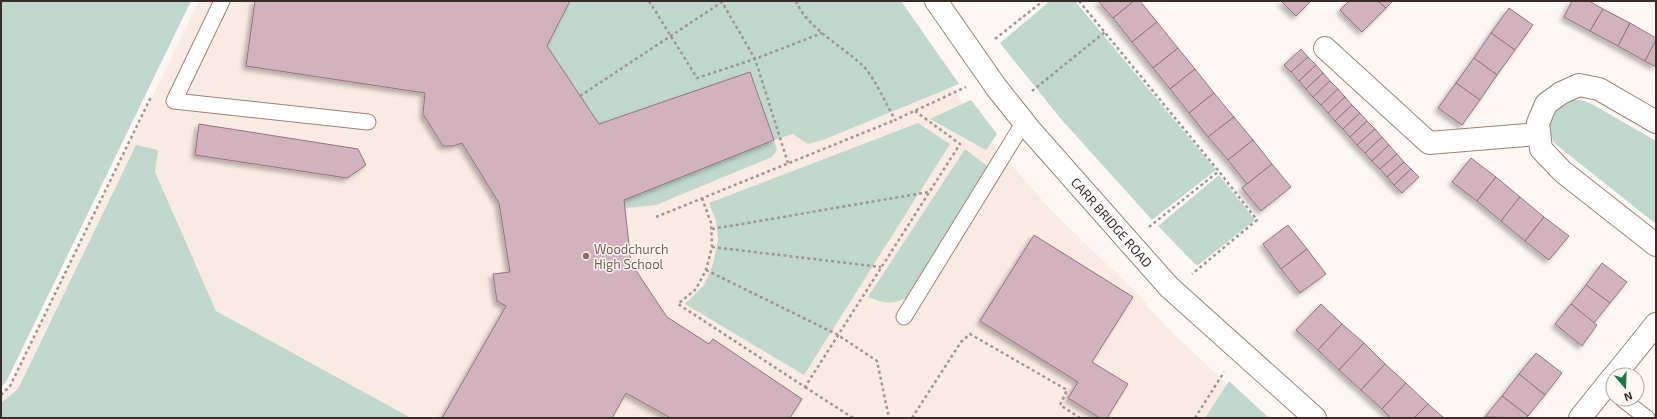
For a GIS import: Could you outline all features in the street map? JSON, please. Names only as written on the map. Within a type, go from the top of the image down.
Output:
[{"type":"street","name":"CARR BRIDGE ROAD","points":[[936,1],[996,87],[1173,290],[1315,418]]},
{"type":"street","points":[[1325,48],[1429,143],[1539,134]]},
{"type":"street","points":[[1656,122],[1599,89],[1579,85],[1561,93],[1546,104],[1538,123],[1541,149],[1563,172],[1656,245]]},
{"type":"street","points":[[1627,367],[1656,324]]},
{"type":"street","points":[[1580,418],[1605,394]]},
{"type":"lane","points":[[222,1],[174,101],[368,122]]},
{"type":"lane","points":[[904,317],[1019,115]]},
{"type":"lane","points":[[1636,407],[1647,418]]},
{"type":"path","points":[[648,1],[697,78],[756,59],[822,33]]},
{"type":"path","points":[[580,96],[723,1],[756,59],[788,163]]},
{"type":"path","points":[[796,1],[816,29],[847,52],[867,71],[895,120]]},
{"type":"path","points":[[972,53],[1000,36],[1043,1]]},
{"type":"path","points":[[1079,1],[1219,171],[1257,220],[1173,290]]},
{"type":"path","points":[[1019,115],[1105,32]]},
{"type":"path","points":[[656,217],[895,120],[970,86],[981,98],[996,87]]},
{"type":"path","points":[[1,395],[10,386],[155,90]]},
{"type":"path","points":[[805,387],[960,144],[915,111]]},
{"type":"path","points":[[1131,243],[1219,171]]},
{"type":"path","points":[[712,229],[930,192]]},
{"type":"path","points":[[702,198],[711,223],[712,248],[706,270],[696,289],[678,304],[853,418]]},
{"type":"path","points":[[712,248],[881,267]]},
{"type":"path","points":[[706,270],[838,335],[877,361],[889,418]]},
{"type":"path","points":[[912,418],[961,342],[970,334],[1067,390],[1060,405],[1079,418]]},
{"type":"path","points":[[1195,418],[1238,349]]},
{"type":"shaded area","name":"Woodchurch High School","points":[[199,1],[896,1],[984,136],[985,135],[1050,209],[1148,304],[1147,306],[1179,339],[1264,418],[1,418],[1,394],[9,388]]},
{"type":"green space","points":[[1,1],[191,1],[6,382],[1,387]]},
{"type":"green space","points":[[570,1],[901,1],[959,84],[823,140],[808,144],[793,134],[774,140],[750,72],[599,124],[547,46]]},
{"type":"green space","points":[[1050,1],[1075,1],[1216,170],[1152,220],[1061,119],[1000,43]]},
{"type":"green space","points":[[971,100],[997,134],[986,150],[930,119]]},
{"type":"green space","points":[[1572,100],[1581,100],[1590,103],[1656,141],[1656,224],[1554,143],[1550,129],[1551,117],[1559,107]]},
{"type":"green space","points":[[918,123],[950,144],[804,375],[685,304],[705,284],[713,264],[718,239],[716,221],[709,203]]},
{"type":"green space","points":[[774,140],[777,150],[772,157],[656,205],[625,208],[624,200]]},
{"type":"green space","points":[[136,145],[158,150],[155,172],[216,311],[411,418],[1,418],[1,403],[18,389]]},
{"type":"green space","points":[[965,149],[987,166],[907,297],[896,302],[888,303],[868,297]]},
{"type":"green space","points":[[1219,175],[1255,220],[1197,266],[1158,226]]},
{"type":"green space","points":[[1229,381],[1269,418],[1205,418]]},
{"type":"building","points":[[255,1],[570,1],[547,46],[599,124],[750,72],[774,140],[624,200],[631,263],[667,317],[709,344],[713,339],[802,399],[790,418],[667,418],[669,417],[626,393],[612,418],[442,418],[506,306],[497,301],[493,274],[510,272],[499,203],[462,143],[453,146],[443,146],[423,114],[425,93],[246,66]]},
{"type":"building","points":[[1098,1],[1134,1],[1113,18]]},
{"type":"building","points":[[1134,1],[1140,1],[1157,22],[1132,42],[1113,18]]},
{"type":"building","points":[[1281,1],[1311,1],[1296,16]]},
{"type":"building","points":[[1349,1],[1378,1],[1386,8],[1362,32],[1340,10]]},
{"type":"building","points":[[1378,1],[1393,1],[1386,8]]},
{"type":"building","points":[[1572,1],[1589,1],[1603,9],[1590,31],[1564,17]]},
{"type":"building","points":[[1509,8],[1533,25],[1515,50],[1491,33]]},
{"type":"building","points":[[1603,9],[1630,23],[1618,46],[1590,31]]},
{"type":"building","points":[[1157,22],[1178,48],[1153,68],[1132,42]]},
{"type":"building","points":[[1630,23],[1656,38],[1645,61],[1618,46]]},
{"type":"building","points":[[1491,33],[1515,50],[1497,75],[1474,58]]},
{"type":"building","points":[[1656,40],[1656,67],[1645,61]]},
{"type":"building","points":[[1178,48],[1195,69],[1170,89],[1153,68]]},
{"type":"building","points":[[1301,49],[1308,57],[1291,72],[1284,65]]},
{"type":"building","points":[[1308,57],[1316,65],[1299,81],[1291,72]]},
{"type":"building","points":[[1474,58],[1497,75],[1480,100],[1456,83]]},
{"type":"building","points":[[1316,65],[1323,73],[1306,89],[1299,81]]},
{"type":"building","points":[[1195,69],[1214,93],[1189,113],[1170,89]]},
{"type":"building","points":[[1323,73],[1330,81],[1313,97],[1306,89]]},
{"type":"building","points":[[1330,81],[1338,89],[1321,105],[1313,97]]},
{"type":"building","points":[[1456,83],[1480,100],[1462,125],[1438,108]]},
{"type":"building","points":[[1338,89],[1345,97],[1328,113],[1321,105]]},
{"type":"building","points":[[1214,93],[1234,117],[1208,137],[1189,113]]},
{"type":"building","points":[[1345,97],[1352,105],[1335,121],[1328,113]]},
{"type":"building","points":[[1352,105],[1360,113],[1343,129],[1335,121]]},
{"type":"building","points":[[1360,113],[1367,121],[1350,137],[1343,129]]},
{"type":"building","points":[[1234,117],[1253,140],[1228,160],[1208,137]]},
{"type":"building","points":[[1367,121],[1375,129],[1357,145],[1350,137]]},
{"type":"building","points":[[199,124],[358,149],[366,165],[347,178],[195,155]]},
{"type":"building","points":[[1375,129],[1382,137],[1365,153],[1357,145]]},
{"type":"building","points":[[1382,137],[1389,145],[1372,161],[1365,153]]},
{"type":"building","points":[[1253,140],[1272,164],[1247,184],[1228,160]]},
{"type":"building","points":[[1389,145],[1397,154],[1380,169],[1372,161]]},
{"type":"building","points":[[1397,154],[1404,162],[1387,177],[1380,169]]},
{"type":"building","points":[[1471,158],[1496,177],[1477,201],[1452,182]]},
{"type":"building","points":[[1404,162],[1411,169],[1394,185],[1387,177]]},
{"type":"building","points":[[1272,164],[1291,187],[1261,211],[1242,188]]},
{"type":"building","points":[[1411,169],[1419,177],[1402,193],[1394,185]]},
{"type":"building","points":[[1496,177],[1520,197],[1501,221],[1477,201]]},
{"type":"building","points":[[1520,197],[1544,217],[1525,241],[1501,221]]},
{"type":"building","points":[[1544,217],[1569,236],[1549,260],[1525,241]]},
{"type":"building","points":[[1288,225],[1307,249],[1281,269],[1263,244]]},
{"type":"building","points":[[1034,235],[1133,297],[1092,362],[1128,384],[1107,418],[1100,418],[1068,398],[1078,382],[980,321]]},
{"type":"building","points":[[1307,249],[1326,274],[1300,293],[1281,269]]},
{"type":"building","points":[[1602,263],[1627,282],[1610,303],[1586,285]]},
{"type":"building","points":[[1586,285],[1610,303],[1594,323],[1571,304]]},
{"type":"building","points":[[1321,304],[1342,324],[1318,350],[1296,330]]},
{"type":"building","points":[[1571,304],[1597,325],[1582,346],[1555,324]]},
{"type":"building","points":[[1342,324],[1364,343],[1339,370],[1318,350]]},
{"type":"building","points":[[1364,343],[1385,364],[1361,390],[1339,370]]},
{"type":"building","points":[[1536,353],[1562,373],[1545,395],[1519,374]]},
{"type":"building","points":[[1385,364],[1406,383],[1382,409],[1361,390]]},
{"type":"building","points":[[1519,374],[1545,395],[1528,416],[1502,396]]},
{"type":"building","points":[[1406,383],[1428,404],[1414,418],[1391,418],[1382,409]]},
{"type":"building","points":[[1502,396],[1528,416],[1526,418],[1485,417]]},
{"type":"building","points":[[1428,404],[1444,418],[1414,418]]},
{"type":"place","name":"Woodchurch High School","points":[[586,256]]}]
